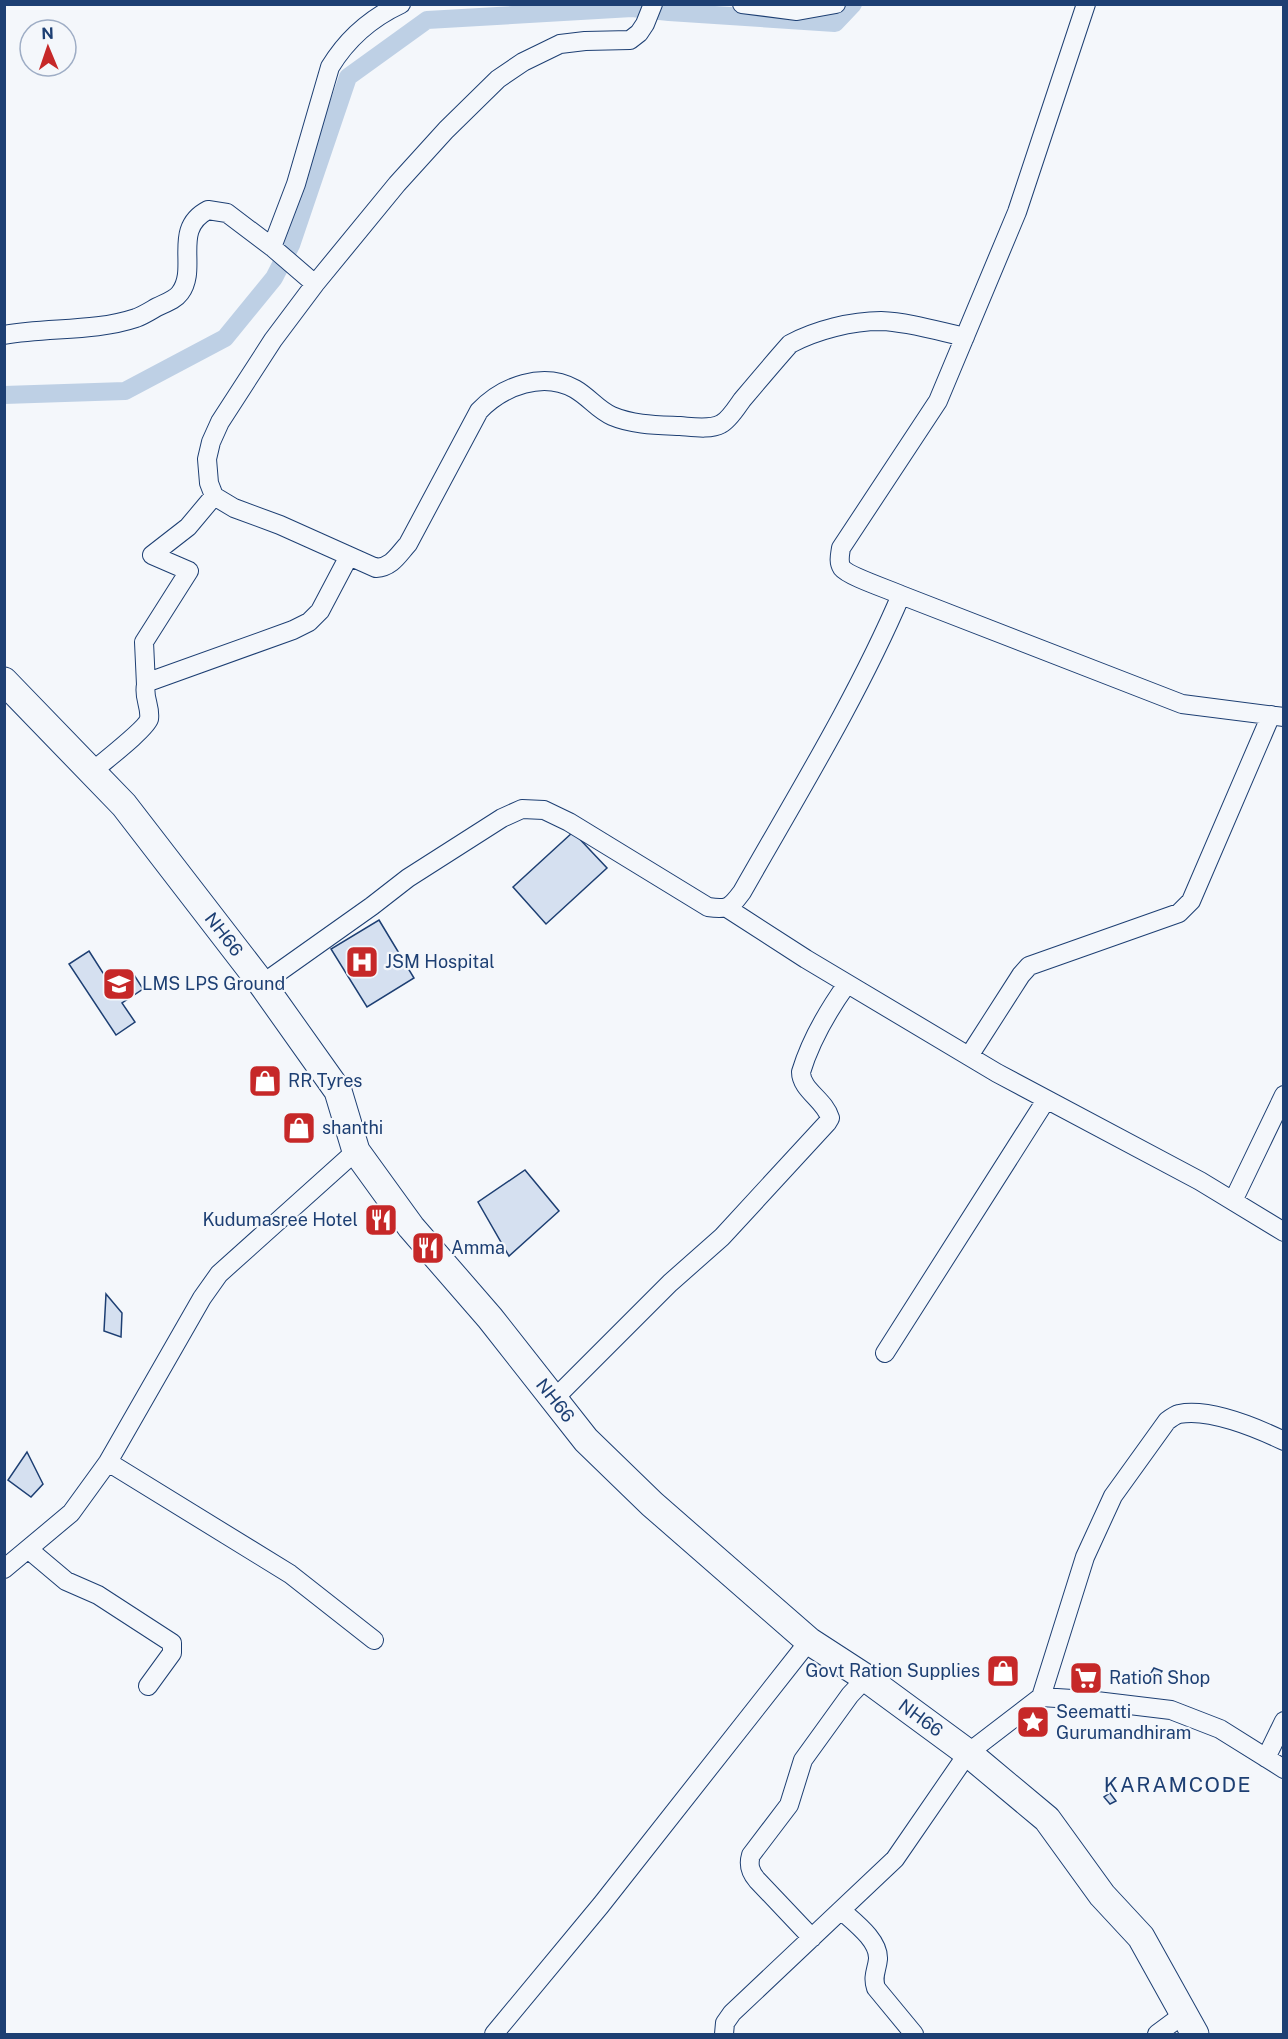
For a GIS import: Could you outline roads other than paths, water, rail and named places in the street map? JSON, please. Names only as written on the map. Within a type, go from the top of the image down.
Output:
[{"type":"highway","name":"NH66","points":[[4,681],[124,805],[262,984],[338,1091],[356,1150],[411,1227],[490,1318],[586,1440],[652,1504],[809,1641],[866,1677],[968,1753],[1047,1819],[1102,1895],[1141,1937],[1190,2024]]},
{"type":"street","points":[[275,250],[330,66],[339,52],[361,30],[401,4]]},
{"type":"street","points":[[653,4],[645,24],[630,40],[560,44],[523,62],[498,79],[446,130],[404,176],[315,284],[273,340],[220,422],[211,442],[207,459],[209,483],[214,496],[234,508],[280,525],[376,568],[385,567],[394,561],[408,544],[479,411],[496,396],[518,386],[534,381],[559,383],[573,388],[587,397],[600,410],[614,417],[639,423],[703,428],[722,424],[790,344],[805,336],[860,323],[881,321],[902,323],[965,337]]},
{"type":"street","points":[[741,4],[797,11],[836,4]]},
{"type":"street","points":[[969,1056],[1029,966],[1179,913],[1191,901],[1277,716],[1182,704],[851,574],[842,568],[839,558],[841,548],[938,401],[1017,212],[1086,4]]},
{"type":"street","points":[[4,335],[102,325],[137,318],[176,297],[182,291],[187,274],[187,239],[190,228],[197,217],[207,210],[227,213],[315,284]]},
{"type":"street","points":[[93,771],[146,725],[149,712],[144,692],[146,685],[144,642],[189,571],[152,555],[188,527],[214,496]]},
{"type":"street","points":[[146,685],[151,681],[293,630],[309,622],[320,611],[349,556]]},
{"type":"street","points":[[262,984],[408,878],[502,818],[522,809],[544,810],[569,822],[688,897],[708,907],[726,908],[733,905],[819,757],[886,630],[901,595]]},
{"type":"street","points":[[726,908],[847,984],[969,1056],[1046,1100],[1200,1181],[1284,1232]]},
{"type":"street","points":[[554,1400],[670,1282],[722,1237],[827,1123],[830,1118],[828,1110],[805,1085],[801,1072],[818,1029],[828,1010],[847,984]]},
{"type":"street","points":[[1233,1202],[1284,1095]]},
{"type":"street","points":[[885,1353],[1046,1100]]},
{"type":"street","points":[[4,1569],[71,1513],[108,1462],[202,1298],[219,1274],[356,1150]]},
{"type":"street","points":[[724,2034],[725,2023],[732,2013],[895,1859],[968,1753],[1041,1697],[1085,1557],[1113,1496],[1167,1420],[1179,1414],[1200,1414],[1262,1431],[1284,1441]]},
{"type":"street","points":[[108,1462],[290,1574],[374,1640]]},
{"type":"street","points":[[28,1549],[66,1581],[98,1594],[172,1643],[172,1653],[148,1686]]},
{"type":"street","points":[[494,2034],[601,1905],[809,1641]]},
{"type":"street","points":[[812,1938],[757,1880],[750,1869],[749,1861],[751,1855],[789,1804],[803,1760],[850,1695],[866,1677]]},
{"type":"street","points":[[1041,1697],[1170,1710],[1220,1729],[1284,1770]]},
{"type":"street","points":[[1266,1758],[1284,1721]]},
{"type":"street","points":[[842,1910],[873,1943],[877,1950],[878,1960],[873,1980],[876,1988],[914,2034]]},
{"type":"street","points":[[1157,2034],[1190,2024]]},
{"type":"waterway","points":[[4,395],[125,391],[225,338],[274,278],[291,245],[348,77],[427,20],[632,8],[835,23],[853,4]]},
{"type":"place","name":"JSM Hospital","points":[[362,962]]},
{"type":"place","name":"LMS LPS Ground","points":[[119,984]]},
{"type":"place","name":"RR Tyres","points":[[265,1081]]},
{"type":"place","name":"shanthi","points":[[299,1128]]},
{"type":"place","name":"Kudumasree Hotel","points":[[381,1220]]},
{"type":"place","name":"Amma","points":[[428,1248]]},
{"type":"place","name":"Govt Ration Supplies","points":[[1003,1671]]},
{"type":"place","name":"Ration Shop","points":[[1086,1678]]},
{"type":"place","name":"Seematti Gurumandhiram","points":[[1033,1722]]},
{"type":"district","name":"KARAMCODE","points":[[1178,1785]]}]
